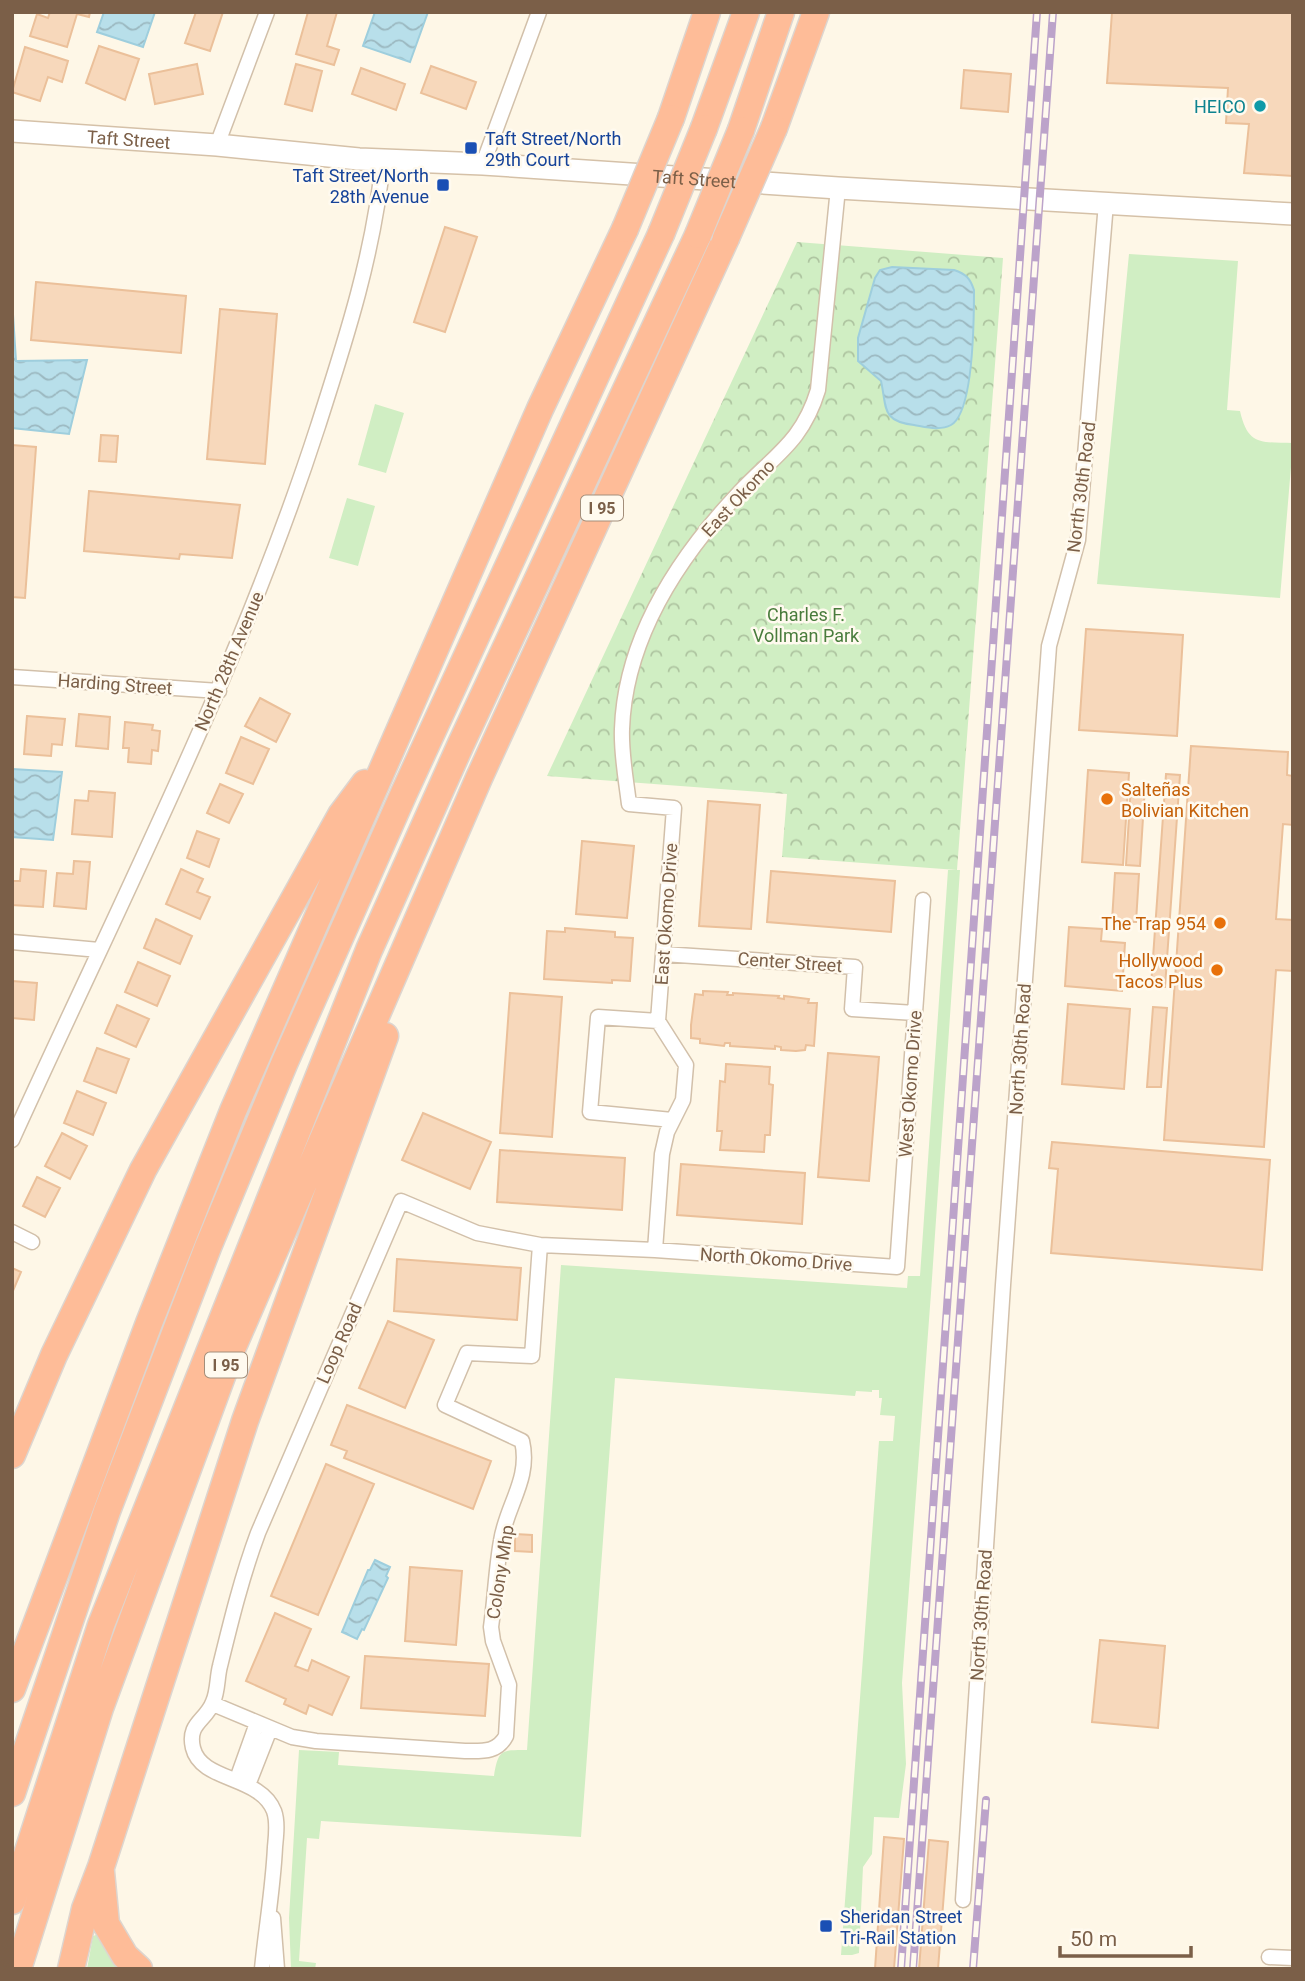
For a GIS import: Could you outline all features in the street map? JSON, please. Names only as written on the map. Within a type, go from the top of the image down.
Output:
[{"type":"highway","points":[[12,1689],[149,1323],[228,1124],[540,409],[625,229],[671,118],[707,12]]},
{"type":"highway","points":[[12,1793],[107,1511],[208,1247],[279,1076],[404,793],[661,234],[704,128],[746,12]]},
{"type":"highway","points":[[12,1901],[101,1625],[369,950],[461,744],[698,235],[741,130],[781,12]]},
{"type":"highway","name":"I 95","points":[[18,1969],[100,1708],[232,1349],[479,778],[726,238],[774,128],[816,12]]},
{"type":"highway","points":[[12,1455],[54,1355],[143,1170],[341,815],[394,741]]},
{"type":"highway","points":[[71,1969],[85,1909],[101,1867],[245,1421],[479,778]]},
{"type":"highway","points":[[101,1867],[106,1924],[125,1955],[139,1969]]},
{"type":"street","points":[[217,145],[267,12]]},
{"type":"street","points":[[483,164],[539,12]]},
{"type":"street","name":"Taft Street","points":[[12,131],[383,160],[1293,214]]},
{"type":"street","name":"North 28th Avenue","points":[[12,1140],[219,691],[294,499],[343,351],[372,244],[383,160]]},
{"type":"street","name":"East Okomo","points":[[674,808],[629,804],[623,751],[629,680],[655,611],[686,556],[740,492],[788,447],[812,410],[818,390],[838,188]]},
{"type":"street","name":"North 30th Road","points":[[963,1900],[1003,1286],[1049,646],[1078,540],[1106,203]]},
{"type":"street","name":"Harding Street","points":[[12,677],[219,691]]},
{"type":"street","name":"East Okomo Drive","points":[[658,1021],[674,808]]},
{"type":"street","name":"West Okomo Drive","points":[[897,1267],[923,900]]},
{"type":"street","points":[[12,942],[99,950]]},
{"type":"street","name":"Center Street","points":[[663,954],[855,967],[852,1009],[915,1013]]},
{"type":"street","points":[[655,1250],[662,1154],[667,1132],[683,1100],[686,1065],[658,1021],[597,1017],[590,1112],[672,1120]]},
{"type":"street","name":"North Okomo Drive","points":[[401,1201],[477,1233],[541,1245],[897,1267]]},
{"type":"street","name":"Loop Road","points":[[213,1704],[245,1568],[401,1201]]},
{"type":"street","points":[[12,1231],[32,1242]]},
{"type":"street","name":"Colony Mhp","points":[[264,1726],[292,1737],[316,1741],[465,1751],[486,1751],[502,1743],[506,1736],[509,1685],[493,1641],[491,1627],[501,1540],[517,1497],[525,1454],[522,1441],[445,1405],[467,1353],[532,1356],[541,1245]]},
{"type":"street","points":[[242,1782],[264,1726],[213,1704],[193,1729],[194,1751],[198,1760],[266,1797],[274,1810],[276,1824],[271,1910],[262,1969]]},
{"type":"street","points":[[271,1910],[275,1925],[277,1969]]},
{"type":"street","points":[[1269,1957],[1293,1958]]},
{"type":"green space","name":"Charles F. Vollman Park","points":[[797,242],[1003,258],[957,870],[782,857],[787,794],[547,776]]},
{"type":"green space","points":[[1129,254],[1238,261],[1227,410],[1240,411],[1247,431],[1258,440],[1293,443],[1280,598],[1097,584]]},
{"type":"green space","points":[[375,404],[404,413],[386,473],[358,465]]},
{"type":"green space","points":[[347,498],[375,506],[358,566],[329,558]]},
{"type":"green space","points":[[948,870],[960,870],[902,1683],[906,1764],[899,1818],[874,1817],[872,1854],[863,1867],[859,1953],[841,1955],[879,1441],[893,1441],[895,1416],[880,1415],[882,1398],[879,1398],[879,1390],[856,1391],[855,1396],[615,1378],[581,1837],[321,1821],[319,1839],[307,1838],[299,1961],[316,1963],[315,1969],[291,1969],[289,1918],[299,1750],[339,1752],[338,1765],[494,1776],[497,1761],[503,1753],[527,1750],[561,1265],[907,1288],[908,1276],[920,1276]]},
{"type":"green space","points":[[96,1935],[124,1969],[87,1969],[93,1936]]},
{"type":"water","points":[[104,12],[155,12],[143,47],[97,32]]},
{"type":"water","points":[[375,12],[428,12],[410,62],[363,46]]},
{"type":"water","points":[[892,267],[954,270],[967,277],[974,290],[973,341],[968,383],[959,417],[947,427],[933,428],[896,420],[887,412],[881,381],[858,361],[858,338],[875,278],[880,270]]},
{"type":"water","points":[[12,299],[16,361],[87,360],[69,434],[12,428]]},
{"type":"water","points":[[12,769],[62,772],[53,840],[12,837]]},
{"type":"water","points":[[375,1560],[390,1567],[386,1576],[388,1578],[364,1630],[362,1629],[357,1639],[342,1632],[368,1570]]},
{"type":"building","points":[[50,12],[90,12],[89,17],[77,14],[67,47],[30,36],[37,14],[48,18]]},
{"type":"building","points":[[196,12],[223,12],[210,51],[185,43]]},
{"type":"building","points":[[308,12],[337,12],[327,46],[339,50],[334,65],[296,54]]},
{"type":"building","name":"HEICO","points":[[1112,12],[1293,12],[1293,176],[1244,173],[1249,124],[1226,123],[1228,88],[1107,83]]},
{"type":"building","points":[[99,46],[139,59],[125,100],[86,83]]},
{"type":"building","points":[[25,47],[68,61],[62,82],[48,77],[40,101],[12,92]]},
{"type":"building","points":[[197,64],[203,94],[155,104],[149,74]]},
{"type":"building","points":[[296,64],[322,71],[312,111],[285,104]]},
{"type":"building","points":[[431,66],[476,82],[466,109],[421,93]]},
{"type":"building","points":[[361,68],[405,84],[396,110],[352,94]]},
{"type":"building","points":[[964,70],[1011,74],[1008,112],[961,108]]},
{"type":"building","points":[[445,227],[477,237],[445,332],[414,322]]},
{"type":"building","points":[[36,282],[186,296],[181,353],[31,340]]},
{"type":"building","points":[[220,309],[277,314],[265,464],[207,459]]},
{"type":"building","points":[[101,435],[118,436],[116,462],[99,461]]},
{"type":"building","points":[[12,445],[36,447],[25,598],[12,597]]},
{"type":"building","points":[[89,491],[240,505],[232,558],[180,554],[179,559],[84,551]]},
{"type":"building","points":[[1086,629],[1183,635],[1177,736],[1079,730]]},
{"type":"building","points":[[260,698],[290,714],[276,742],[245,726]]},
{"type":"building","points":[[79,714],[110,717],[108,749],[76,746]]},
{"type":"building","points":[[27,716],[65,719],[62,745],[52,744],[51,756],[24,754]]},
{"type":"building","points":[[125,722],[153,725],[152,730],[160,731],[158,751],[152,750],[151,764],[128,762],[129,748],[123,748]]},
{"type":"building","points":[[241,737],[269,749],[253,784],[226,773]]},
{"type":"building","points":[[1191,746],[1288,752],[1287,775],[1293,776],[1293,825],[1283,824],[1276,919],[1293,920],[1293,971],[1276,970],[1264,1147],[1164,1140]]},
{"type":"building","points":[[1088,770],[1129,773],[1123,865],[1082,862]]},
{"type":"building","points":[[1166,774],[1180,775],[1165,987],[1151,986]]},
{"type":"building","points":[[220,784],[243,794],[229,823],[207,813]]},
{"type":"building","points":[[1131,785],[1145,786],[1140,866],[1126,865]]},
{"type":"building","points":[[89,791],[115,793],[112,837],[72,834],[75,800],[88,801]]},
{"type":"building","points":[[708,801],[760,805],[751,929],[699,926]]},
{"type":"building","points":[[197,831],[219,839],[209,867],[187,858]]},
{"type":"building","points":[[582,841],[634,846],[627,918],[576,914]]},
{"type":"building","points":[[74,861],[90,862],[86,909],[54,906],[57,873],[73,874]]},
{"type":"building","points":[[21,869],[46,871],[43,907],[12,905],[12,881],[20,881]]},
{"type":"building","points":[[181,869],[203,879],[197,892],[210,897],[200,919],[166,904]]},
{"type":"building","points":[[771,871],[895,881],[891,932],[767,922]]},
{"type":"building","points":[[1115,873],[1139,874],[1136,922],[1112,921]]},
{"type":"building","points":[[156,919],[192,936],[180,964],[144,948]]},
{"type":"building","points":[[1069,927],[1102,929],[1101,941],[1125,943],[1122,991],[1065,986]]},
{"type":"building","points":[[565,928],[615,932],[615,937],[633,938],[630,981],[612,980],[612,983],[544,979],[547,931],[565,932]]},
{"type":"building","points":[[138,962],[170,976],[157,1006],[125,992]]},
{"type":"building","points":[[12,981],[37,983],[34,1020],[12,1018]]},
{"type":"building","points":[[703,991],[728,992],[727,995],[733,993],[809,999],[808,1003],[817,1003],[814,1046],[806,1045],[805,1050],[796,1051],[781,1050],[781,1047],[775,1046],[775,1049],[730,1046],[730,1043],[725,1043],[724,1046],[700,1043],[700,1039],[691,1038],[691,1025],[695,994],[703,995]]},
{"type":"building","points":[[510,993],[562,997],[552,1137],[500,1133]]},
{"type":"building","points":[[1068,1004],[1130,1009],[1124,1089],[1062,1084]]},
{"type":"building","points":[[117,1005],[149,1019],[136,1047],[105,1033]]},
{"type":"building","points":[[1153,1007],[1167,1008],[1161,1087],[1147,1087]]},
{"type":"building","points":[[97,1048],[129,1059],[116,1093],[84,1081]]},
{"type":"building","points":[[828,1053],[879,1057],[869,1181],[818,1177]]},
{"type":"building","points":[[726,1064],[770,1067],[769,1084],[773,1085],[770,1135],[765,1135],[764,1152],[720,1150],[722,1131],[717,1131],[720,1081],[725,1082]]},
{"type":"building","points":[[77,1091],[106,1103],[93,1135],[64,1123]]},
{"type":"building","points":[[423,1113],[491,1142],[470,1189],[402,1160]]},
{"type":"building","points":[[62,1133],[87,1146],[70,1179],[45,1166]]},
{"type":"building","points":[[1052,1142],[1270,1160],[1262,1270],[1051,1253],[1058,1169],[1049,1168]]},
{"type":"building","points":[[500,1150],[625,1158],[622,1210],[497,1202]]},
{"type":"building","points":[[681,1164],[805,1173],[802,1224],[677,1215]]},
{"type":"building","points":[[37,1177],[60,1188],[45,1217],[23,1206]]},
{"type":"building","points":[[397,1259],[521,1268],[517,1320],[394,1311]]},
{"type":"building","points":[[12,1268],[21,1272],[12,1293]]},
{"type":"building","points":[[388,1321],[434,1340],[405,1408],[359,1388]]},
{"type":"building","points":[[347,1405],[491,1461],[473,1509],[344,1458],[347,1451],[331,1445]]},
{"type":"building","points":[[326,1464],[374,1484],[318,1615],[271,1596]]},
{"type":"building","points":[[515,1534],[532,1535],[532,1552],[515,1551]]},
{"type":"building","points":[[410,1567],[462,1571],[456,1645],[405,1641]]},
{"type":"building","points":[[275,1613],[311,1629],[295,1666],[308,1671],[312,1660],[349,1677],[332,1715],[309,1705],[306,1714],[284,1704],[286,1699],[246,1681]]},
{"type":"building","points":[[1100,1640],[1165,1646],[1158,1728],[1092,1722]]},
{"type":"building","points":[[365,1656],[489,1664],[485,1716],[361,1708]]},
{"type":"building","points":[[884,1837],[904,1839],[894,1969],[875,1969]]},
{"type":"building","points":[[929,1840],[948,1842],[938,1969],[919,1969]]},
{"type":"railway","points":[[901,1969],[1037,12]]},
{"type":"railway","points":[[913,1969],[1053,12]]},
{"type":"railway","points":[[973,1969],[986,1800]]},
{"type":"place","name":"HEICO","points":[[1260,106]]},
{"type":"place","name":"Taft Street/North 29th Court","points":[[471,148]]},
{"type":"place","name":"Taft Street/North 28th Avenue","points":[[443,185]]},
{"type":"place","name":"Salteñas Bolivian Kitchen","points":[[1107,799]]},
{"type":"place","name":"The Trap 954","points":[[1220,923]]},
{"type":"place","name":"Hollywood Tacos Plus","points":[[1217,970]]},
{"type":"place","name":"Sheridan Street Tri-Rail Station","points":[[826,1926]]}]
